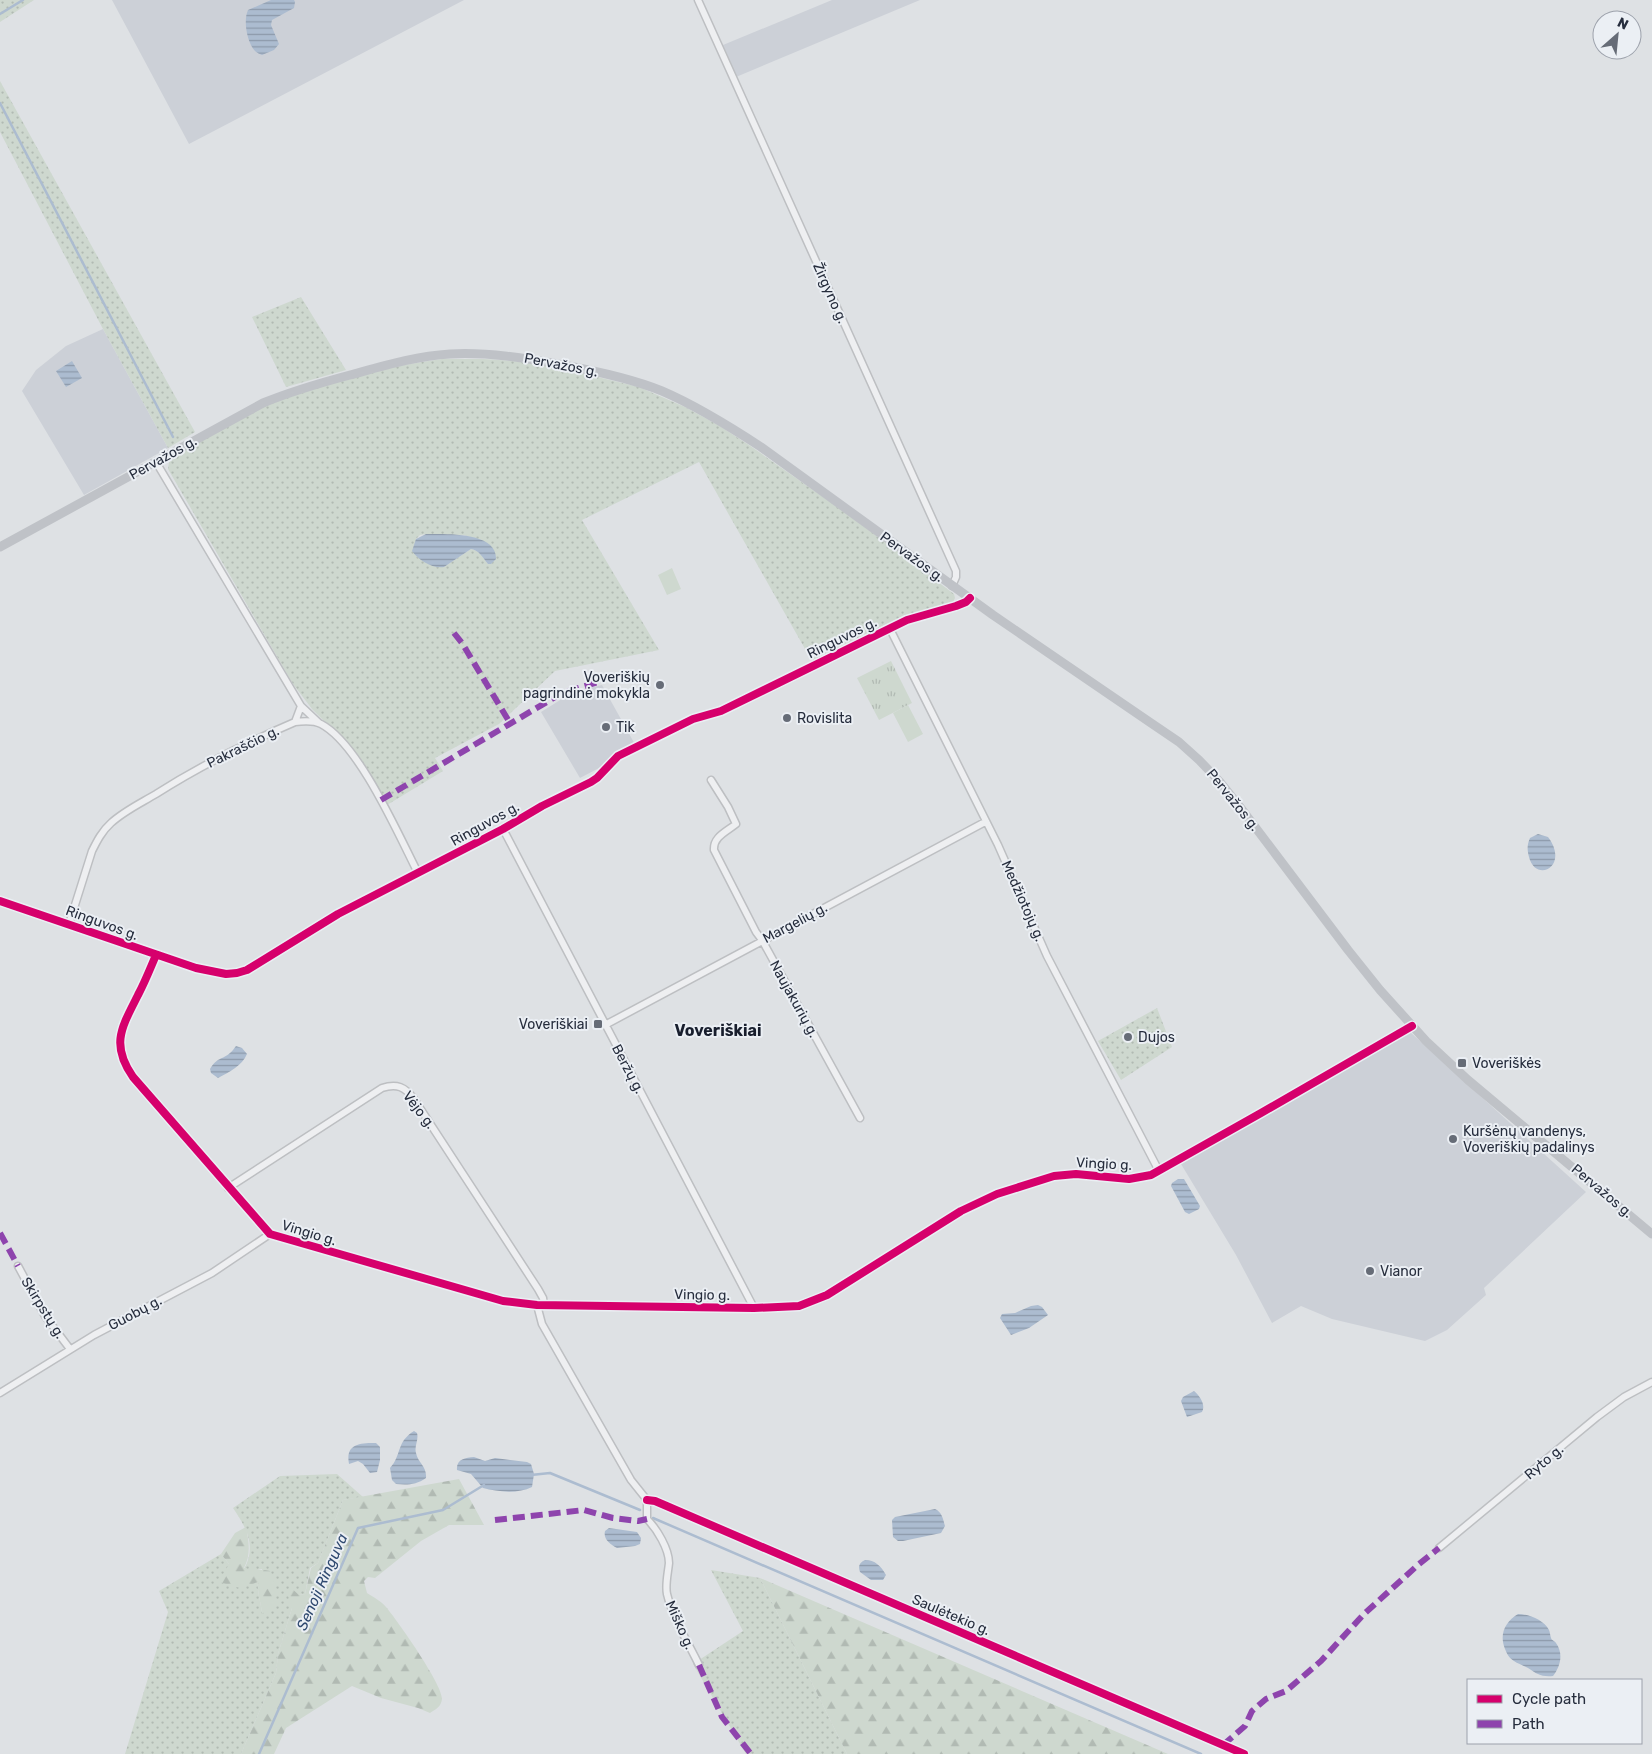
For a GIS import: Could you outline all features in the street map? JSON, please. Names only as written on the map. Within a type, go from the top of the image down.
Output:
[{"type":"main road","name":"Pervažos g.","points":[[0,547],[286,393],[396,362],[425,356],[472,353],[533,359],[629,380],[662,391],[728,425],[952,586],[1179,742],[1199,760],[1230,794],[1348,950],[1412,1026],[1444,1059],[1468,1080],[1652,1234]]},
{"type":"street","name":"Žirgyno g.","points":[[698,0],[956,571],[956,577],[952,586]]},
{"type":"street","points":[[156,462],[301,706],[340,740],[359,763],[381,800],[418,873]]},
{"type":"street","name":"Ringuvos g.","points":[[0,901],[156,955],[213,972],[226,974],[247,970],[338,914],[591,782],[611,762],[630,749],[693,719],[721,712],[923,614],[961,604],[970,598]]},
{"type":"street","name":"Medžiotojų g.","points":[[890,629],[998,845],[1047,956],[1159,1171]]},
{"type":"street","points":[[295,722],[301,706]]},
{"type":"street","name":"Pakraščio g.","points":[[69,924],[97,840],[123,814],[236,748],[295,722],[311,721],[321,724]]},
{"type":"street","name":"Naujakurių g.","points":[[711,780],[736,824],[716,838],[714,850],[756,932],[860,1118]]},
{"type":"street","name":"Margelių g.","points":[[605,1025],[985,822]]},
{"type":"street","name":"Beržų g.","points":[[503,829],[754,1308]]},
{"type":"street","name":"Vingio g.","points":[[156,955],[123,1028],[120,1047],[122,1058],[134,1077],[228,1188],[270,1234],[503,1301],[540,1305],[754,1308],[799,1306],[827,1295],[961,1211],[997,1194],[1054,1176],[1076,1174],[1129,1179],[1141,1178],[1159,1171],[1412,1026]]},
{"type":"street","name":"Vėjo g.","points":[[228,1188],[382,1088],[390,1085],[403,1088],[414,1099],[538,1289],[543,1298],[540,1305]]},
{"type":"street","name":"Guobų g.","points":[[0,1393],[70,1349],[212,1273],[270,1234]]},
{"type":"street","name":"Skirpstų g.","points":[[18,1266],[46,1316],[70,1349]]},
{"type":"street","points":[[540,1305],[542,1324],[631,1480],[648,1500]]},
{"type":"street","name":"Ryto g.","points":[[1439,1548],[1597,1417],[1624,1397],[1652,1382]]},
{"type":"street","name":"Miško g.","points":[[648,1500],[647,1519],[661,1540],[669,1560],[666,1593],[678,1623],[699,1665]]},
{"type":"street","name":"Saulėtekio g.","points":[[648,1500],[655,1501],[1244,1754]]},
{"type":"shaded area","points":[[112,0],[464,0],[189,144]]},
{"type":"shaded area","points":[[832,0],[920,0],[736,77],[723,45]]},
{"type":"shaded area","points":[[103,329],[168,448],[84,495],[22,391],[36,370],[66,346]]},
{"type":"shaded area","points":[[602,685],[637,748],[580,778],[541,712],[573,692]]},
{"type":"shaded area","points":[[1410,1032],[1586,1192],[1484,1288],[1486,1295],[1447,1330],[1425,1341],[1332,1319],[1301,1306],[1272,1323],[1236,1255],[1181,1164]]},
{"type":"green space","points":[[0,0],[34,0],[0,22]]},
{"type":"green space","points":[[0,81],[195,432],[168,448],[103,329],[0,132]]},
{"type":"green space","points":[[301,297],[346,370],[286,387],[252,317]]},
{"type":"green space","points":[[442,359],[526,362],[639,387],[685,407],[749,445],[850,516],[954,594],[955,598],[948,605],[913,614],[813,663],[699,462],[582,520],[659,650],[555,671],[499,724],[435,758],[443,771],[387,805],[359,756],[312,709],[293,684],[168,469],[169,462],[173,456],[240,418],[273,403],[344,379]],"holes":[[[426,534],[464,535],[480,540],[488,564],[479,553],[471,549],[444,567],[416,539],[420,535]]]},
{"type":"green space","points":[[672,568],[681,589],[667,595],[658,575]]},
{"type":"green space","points":[[891,661],[912,703],[879,720],[857,678]]},
{"type":"green space","points":[[908,705],[923,734],[908,742],[893,713]]},
{"type":"green space","points":[[1157,1008],[1172,1047],[1121,1080],[1098,1041]]},
{"type":"green space","points":[[337,1474],[363,1497],[343,1500],[318,1563],[310,1568],[305,1594],[299,1595],[292,1608],[278,1654],[276,1673],[241,1754],[125,1754],[168,1612],[159,1591],[221,1554],[229,1564],[258,1582],[262,1613],[262,1569],[253,1571],[244,1569],[248,1561],[250,1545],[246,1530],[233,1508],[280,1476]]},
{"type":"green space","points":[[459,1479],[484,1525],[449,1525],[421,1541],[375,1578],[368,1577],[364,1581],[367,1593],[386,1607],[428,1667],[442,1699],[439,1706],[430,1713],[381,1698],[352,1686],[286,1728],[274,1754],[241,1754],[276,1673],[278,1654],[292,1608],[287,1592],[290,1587],[299,1595],[305,1594],[311,1568],[318,1563],[343,1500]]},
{"type":"green space","points":[[246,1527],[249,1548],[244,1568],[270,1571],[276,1588],[274,1605],[262,1614],[258,1582],[240,1588],[219,1582],[229,1564],[221,1554],[235,1533]]},
{"type":"green space","points":[[711,1570],[760,1578],[847,1754],[746,1754],[693,1664],[743,1631]]},
{"type":"green space","points":[[760,1578],[1168,1754],[847,1754]]},
{"type":"water","points":[[271,0],[294,0],[295,2],[294,8],[272,20],[271,25],[279,44],[274,50],[262,55],[255,51],[248,37],[247,15],[248,10]]},
{"type":"water","points":[[72,361],[82,378],[66,387],[56,371]]},
{"type":"water","points":[[426,534],[468,536],[479,539],[488,543],[494,550],[496,559],[491,564],[488,564],[479,553],[471,549],[444,567],[431,565],[422,561],[412,551],[416,539]]},
{"type":"water","points":[[1538,834],[1548,837],[1554,847],[1554,863],[1544,870],[1538,869],[1533,865],[1528,852],[1530,838]]},
{"type":"water","points":[[236,1046],[242,1048],[247,1054],[242,1062],[218,1078],[211,1073],[210,1069],[215,1062],[231,1052]]},
{"type":"water","points":[[1178,1179],[1184,1179],[1200,1206],[1199,1209],[1189,1214],[1185,1212],[1171,1186]]},
{"type":"water","points":[[1038,1305],[1048,1315],[1029,1328],[1011,1335],[1000,1318],[1002,1314],[1015,1313]]},
{"type":"water","points":[[1194,1391],[1202,1401],[1203,1409],[1202,1412],[1187,1417],[1181,1401],[1183,1397]]},
{"type":"water","points":[[414,1431],[417,1433],[416,1453],[424,1467],[426,1478],[411,1484],[396,1484],[392,1480],[390,1468],[404,1440]]},
{"type":"water","points":[[376,1443],[380,1447],[380,1460],[377,1472],[370,1473],[358,1461],[349,1464],[348,1457],[352,1448],[360,1444]]},
{"type":"water","points":[[474,1457],[485,1461],[495,1458],[531,1464],[534,1474],[532,1487],[521,1491],[508,1492],[483,1488],[471,1474],[457,1470],[460,1461]]},
{"type":"water","points":[[935,1509],[941,1514],[945,1526],[941,1533],[903,1541],[898,1541],[893,1537],[892,1520],[895,1517]]},
{"type":"water","points":[[609,1528],[637,1532],[641,1538],[640,1544],[617,1548],[606,1539],[605,1531]]},
{"type":"water","points":[[865,1560],[875,1562],[880,1566],[886,1575],[883,1580],[871,1580],[860,1572],[861,1562]]},
{"type":"water","points":[[1518,1614],[1536,1618],[1547,1626],[1551,1639],[1555,1642],[1560,1652],[1558,1669],[1553,1676],[1537,1673],[1511,1659],[1507,1654],[1503,1644],[1504,1629]]},
{"type":"waterway","points":[[0,14],[23,0]]},
{"type":"waterway","points":[[0,103],[173,437]]},
{"type":"waterway","name":"Senoji Ringuva","points":[[531,1475],[550,1473],[640,1510]]},
{"type":"waterway","name":"Senoji Ringuva","points":[[259,1754],[358,1528],[443,1510],[484,1485]]},
{"type":"waterway","name":"Senoji Ringuva","points":[[653,1518],[1201,1754]]},
{"type":"marked path","points":[[454,633],[462,643],[510,723]]},
{"type":"marked path","points":[[381,800],[562,693],[598,682]]},
{"type":"marked path","points":[[0,1233],[18,1266]]},
{"type":"marked path","points":[[495,1520],[584,1510],[613,1518],[638,1521],[647,1519]]},
{"type":"marked path","points":[[1223,1745],[1245,1726],[1252,1711],[1266,1699],[1286,1691],[1321,1661],[1364,1614],[1439,1548]]},
{"type":"marked path","points":[[699,1665],[722,1717],[751,1754]]},
{"type":"cycle path","points":[[0,901],[196,968],[226,974],[247,970],[338,914],[591,782],[618,756],[693,719],[721,711],[907,620],[956,606],[970,598]]},
{"type":"cycle path","points":[[156,955],[123,1026],[120,1045],[126,1065],[133,1077],[270,1234],[503,1301],[537,1305],[754,1308],[799,1306],[827,1295],[961,1211],[997,1194],[1054,1176],[1076,1174],[1129,1179],[1151,1175],[1412,1026]]},
{"type":"cycle path","points":[[647,1500],[655,1501],[1244,1754]]},
{"type":"place","name":"Voveriškių pagrindinė mokykla","points":[[660,685]]},
{"type":"place","name":"Rovislita","points":[[787,718]]},
{"type":"place","name":"Tik","points":[[606,727]]},
{"type":"place","name":"Voveriškiai","points":[[598,1024]]},
{"type":"place","name":"Dujos","points":[[1128,1037]]},
{"type":"place","name":"Voveriškės","points":[[1462,1063]]},
{"type":"place","name":"Kuršėnų vandenys, Voveriškių padalinys","points":[[1453,1139]]},
{"type":"place","name":"Vianor","points":[[1370,1271]]},
{"type":"district","name":"Voveriškiai","points":[[718,1030]]}]
